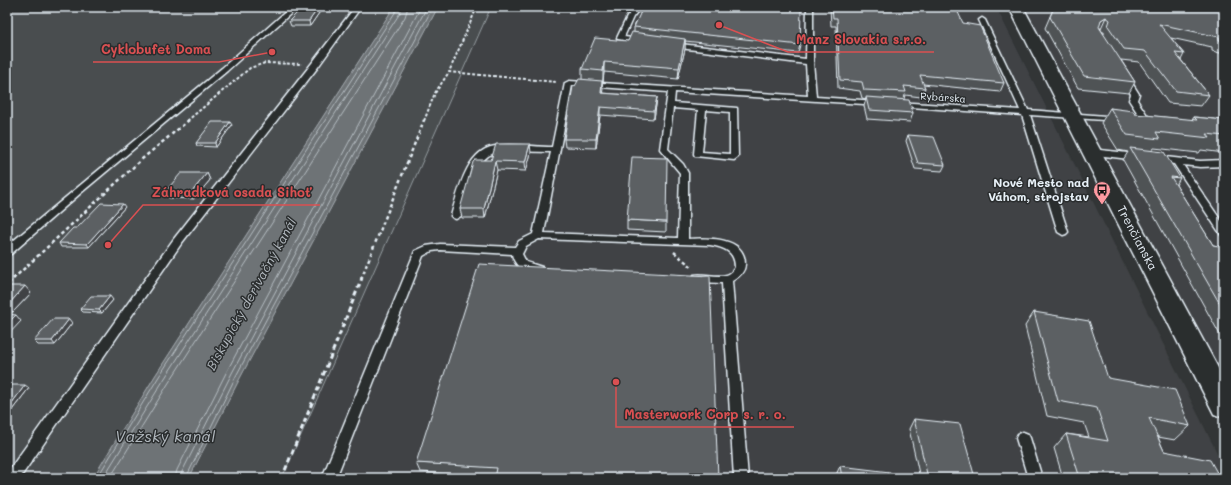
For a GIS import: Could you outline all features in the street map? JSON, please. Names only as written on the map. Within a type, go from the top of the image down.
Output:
[{"type":"main road","name":"Trenčianska","points":[[1015,8],[1092,152],[1224,406]]},
{"type":"lane","points":[[7,252],[84,185],[232,64],[295,7]]},
{"type":"lane","points":[[12,478],[177,242],[316,65],[358,7]]},
{"type":"lane","points":[[638,7],[630,17],[620,38],[652,42]]},
{"type":"lane","points":[[810,7],[809,62],[812,98]]},
{"type":"lane","points":[[982,20],[1025,113],[1063,232]]},
{"type":"lane","points":[[667,44],[809,62]]},
{"type":"lane","name":"Rybárska","points":[[569,82],[1072,115],[1151,122],[1133,100],[1135,94],[1119,68]]},
{"type":"lane","points":[[538,236],[569,82]]},
{"type":"lane","points":[[672,89],[664,148],[666,153],[682,168],[684,173],[683,242]]},
{"type":"lane","points":[[670,105],[702,107],[734,110],[734,157],[698,154],[702,107]]},
{"type":"lane","points":[[456,216],[468,174],[484,154],[496,148],[555,150]]},
{"type":"lane","points":[[1092,152],[1200,164],[1224,163]]},
{"type":"lane","points":[[1177,162],[1224,233]]},
{"type":"lane","points":[[548,271],[534,270],[525,267],[518,259],[517,251],[522,243],[538,236],[660,240],[722,244],[734,250],[740,261],[740,267],[735,274],[727,278],[690,278]]},
{"type":"lane","points":[[329,478],[420,254],[430,248],[440,247],[517,251]]},
{"type":"lane","points":[[727,278],[741,478]]},
{"type":"lane","points":[[1023,438],[1035,478]]},
{"type":"path","points":[[282,478],[435,93],[449,72],[477,7]]},
{"type":"path","points":[[7,284],[142,159],[250,68],[265,63],[316,65]]},
{"type":"path","points":[[449,72],[569,82]]},
{"type":"path","points":[[660,240],[706,279]]},
{"type":"shaded area","points":[[7,7],[394,7],[155,376],[93,478],[7,478]]},
{"type":"shaded area","points":[[438,7],[491,7],[282,478],[189,478],[240,378]]},
{"type":"shaded area","points":[[491,7],[996,7],[1224,467],[1224,478],[282,478]]},
{"type":"shaded area","points":[[1018,7],[1224,7],[1224,379],[1209,352]]},
{"type":"water","name":"Važský kanál","points":[[394,7],[438,7],[240,378],[189,478],[93,478],[155,376]]},
{"type":"building","points":[[303,7],[319,7],[309,21],[289,21]]},
{"type":"building","points":[[643,7],[786,7],[786,9],[801,10],[800,45],[634,27]]},
{"type":"building","points":[[832,7],[956,8],[963,23],[980,26],[1004,83],[920,75],[925,88],[904,86],[906,92],[864,90],[862,82],[840,80],[837,18],[833,18]]},
{"type":"building","points":[[1054,7],[1224,7],[1224,41],[1219,40],[1219,37],[1159,24],[1184,54],[1175,53],[1209,95],[1176,91],[1145,51],[1124,49],[1108,26],[1110,20],[1106,17],[1101,20],[1099,27],[1135,82],[1084,76],[1050,17]]},
{"type":"building","points":[[632,32],[685,39],[679,68],[604,62],[603,71],[582,69],[595,38],[628,41]]},
{"type":"building","points":[[579,79],[602,81],[601,93],[657,97],[654,111],[600,107],[596,139],[564,139],[573,86],[575,86]]},
{"type":"building","points":[[866,97],[909,100],[913,113],[869,110]]},
{"type":"building","points":[[1110,108],[1133,111],[1135,114],[1197,120],[1194,117],[1224,120],[1224,136],[1207,134],[1210,138],[1156,132],[1160,139],[1127,135]]},
{"type":"building","points":[[212,122],[230,122],[215,143],[196,143]]},
{"type":"building","points":[[908,135],[934,137],[945,165],[918,163]]},
{"type":"building","points":[[496,144],[530,144],[525,162],[495,161],[484,209],[460,209],[473,162],[475,160],[491,160]]},
{"type":"building","points":[[1130,148],[1164,152],[1180,178],[1171,177],[1213,245],[1224,247],[1224,311]]},
{"type":"building","points":[[632,157],[667,158],[666,222],[627,220]]},
{"type":"building","points":[[181,173],[207,173],[191,193],[165,192]]},
{"type":"building","points":[[101,203],[123,204],[87,244],[59,243],[73,228],[77,228]]},
{"type":"building","points":[[479,264],[710,276],[718,478],[495,478],[497,468],[416,463]]},
{"type":"building","points":[[7,286],[25,286],[7,306]]},
{"type":"building","points":[[91,296],[110,296],[99,310],[80,309]]},
{"type":"building","points":[[1034,312],[1089,321],[1108,378],[1175,390],[1190,426],[1149,418],[1164,451],[1210,460],[1220,478],[1080,478],[1066,434],[1108,441],[1097,408],[1058,401]]},
{"type":"building","points":[[7,314],[16,315],[7,324]]},
{"type":"building","points":[[53,319],[69,319],[52,341],[34,341]]},
{"type":"building","points":[[7,385],[25,385],[9,407],[7,407]]},
{"type":"building","points":[[914,419],[960,424],[975,478],[928,478]]},
{"type":"building","points":[[840,466],[890,472],[891,478],[842,478]]},
{"type":"place","name":"Manz Slovakia s.r.o.","points":[[719,25]]},
{"type":"place","name":"Cyklobufet Doma","points":[[272,52]]},
{"type":"place","name":"Nové Mesto nad Váhom, strojstav","points":[[1102,205]]},
{"type":"place","name":"Záhradková osada Sihoť","points":[[108,245]]},
{"type":"place","name":"Masterwork Corp s. r. o.","points":[[616,382]]},
{"type":"water label","name":"Biskupický derivačný kanál","points":[[251,294]]}]
